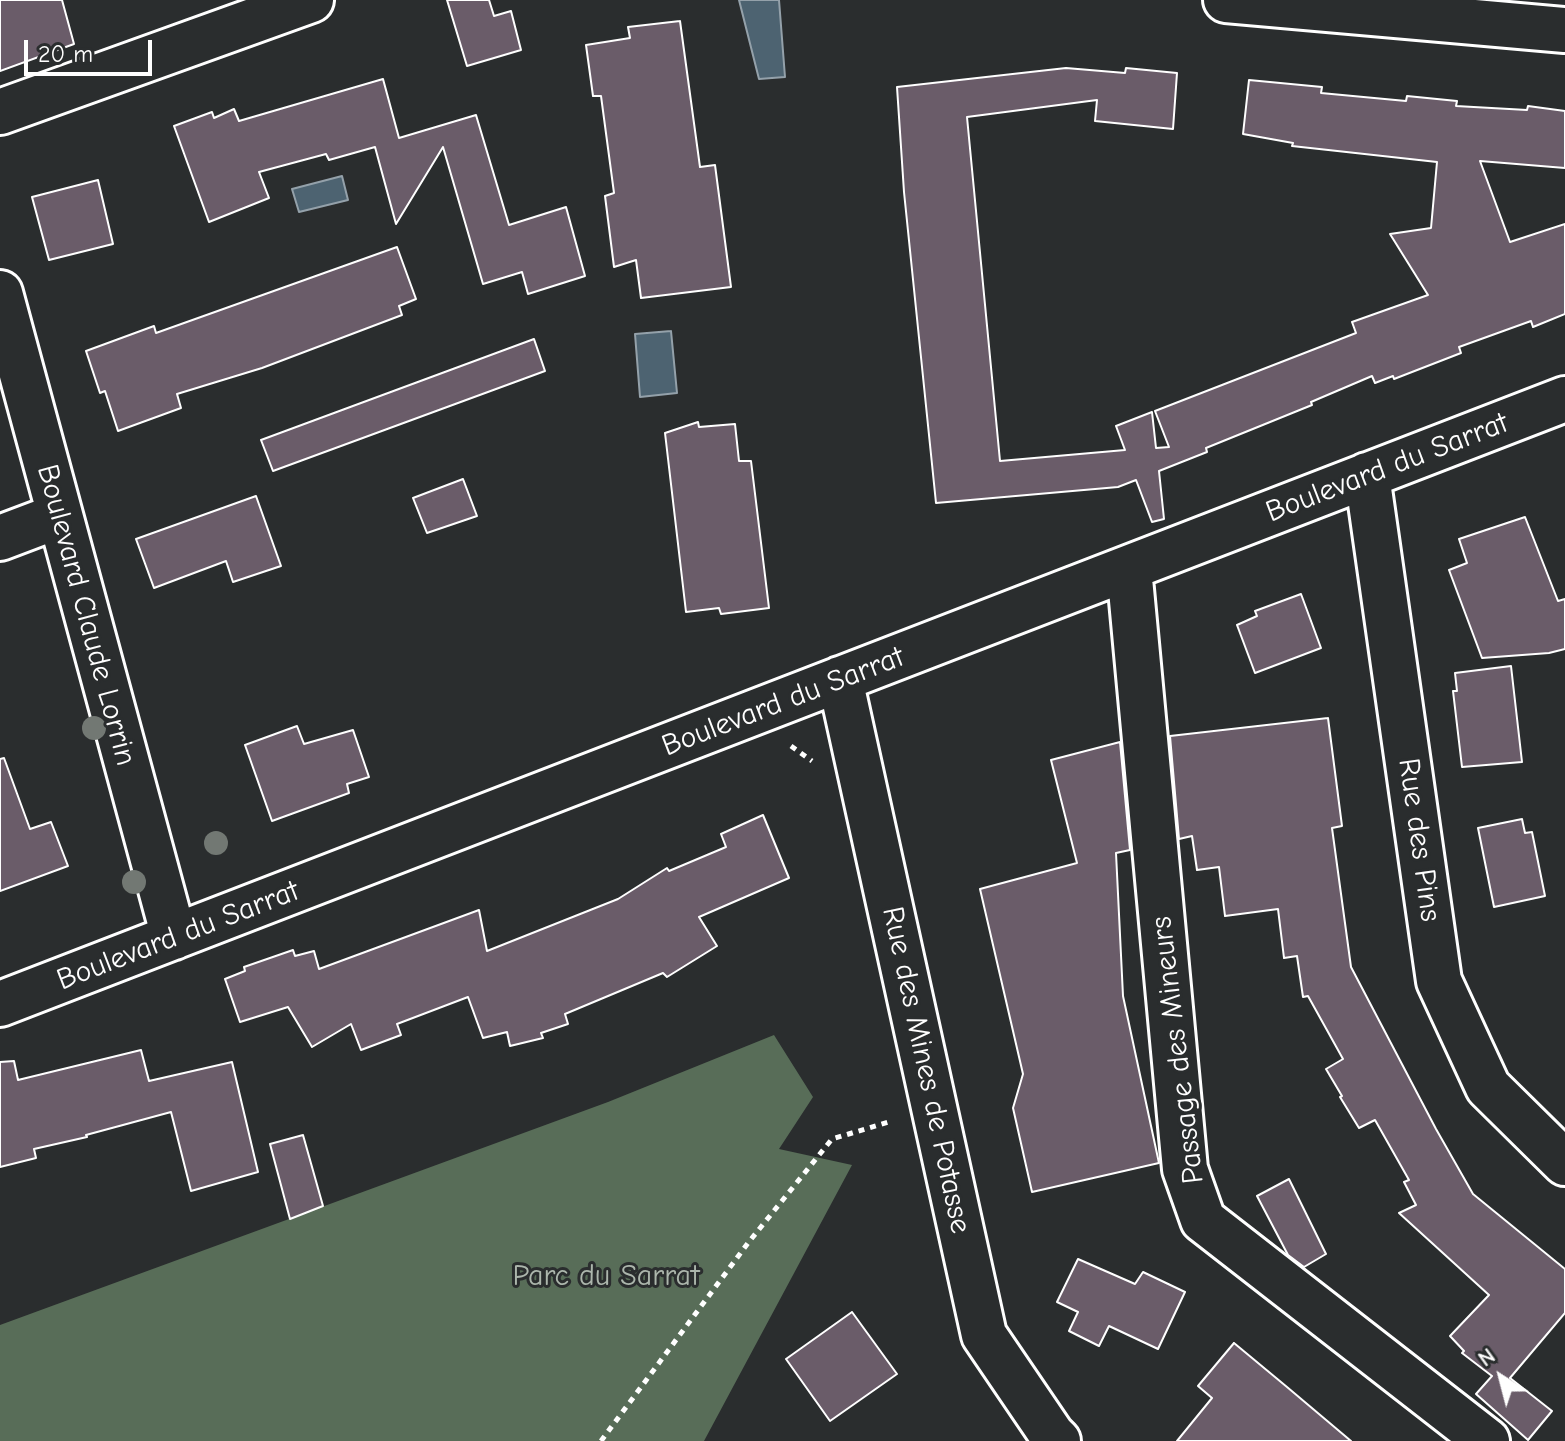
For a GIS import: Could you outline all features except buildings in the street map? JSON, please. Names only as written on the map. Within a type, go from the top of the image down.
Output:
[{"type":"street","points":[[0,112],[311,0]]},
{"type":"street","points":[[1226,0],[1565,30]]},
{"type":"street","name":"Boulevard Claude Lorrin","points":[[0,293],[174,937]]},
{"type":"street","name":"Boulevard du Sarrat","points":[[0,1004],[1565,399]]},
{"type":"street","name":"Rue des Pins","points":[[1367,475],[1439,981],[1488,1087],[1565,1163]]},
{"type":"street","points":[[0,538],[58,516]]},
{"type":"street","name":"Passage des Mineurs","points":[[1129,568],[1185,1169],[1203,1220],[1487,1441]]},
{"type":"street","name":"Rue des Mines de Potasse","points":[[840,679],[984,1335],[1058,1441]]},
{"type":"path","points":[[601,1441],[748,1243],[832,1139],[935,1109]]},
{"type":"green space","name":"Parc du Sarrat","points":[[774,1035],[813,1097],[779,1149],[852,1165],[704,1441],[0,1441],[0,1325],[608,1102]]},
{"type":"water","points":[[739,0],[779,0],[785,77],[759,79]]},
{"type":"water","points":[[342,176],[348,200],[299,212],[292,189]]},
{"type":"water","points":[[671,331],[677,393],[640,397],[635,334]]}]
